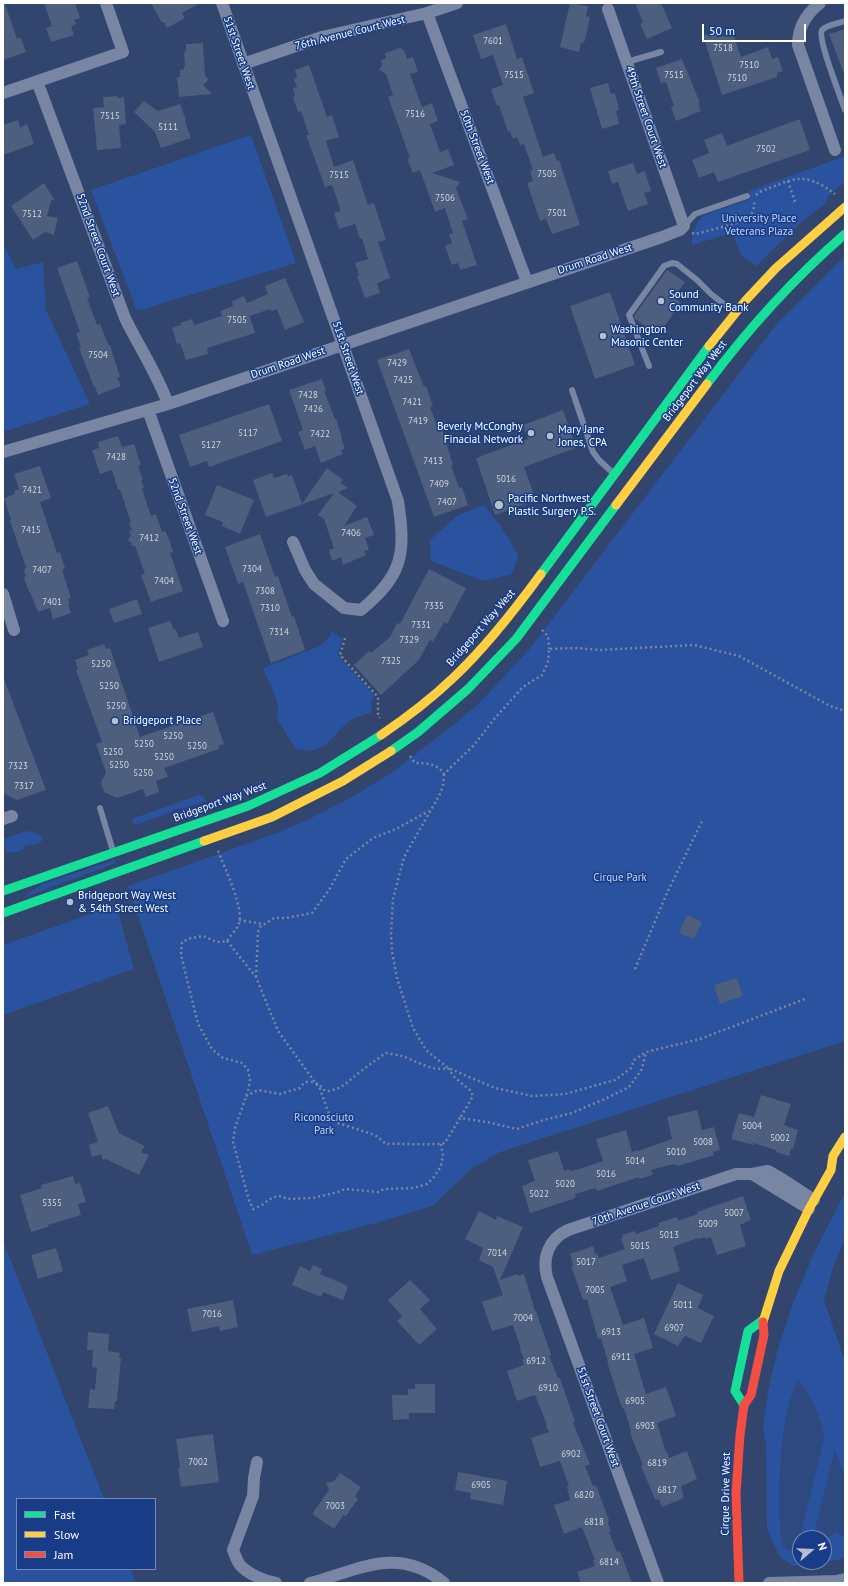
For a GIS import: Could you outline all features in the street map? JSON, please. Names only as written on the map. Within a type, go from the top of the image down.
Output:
[{"type":"main road","name":"Bridgeport Way West","points":[[3,891],[248,806],[282,791],[354,754],[389,730],[452,679],[484,646],[515,609],[707,348],[735,313],[776,268],[845,207]]},
{"type":"main road","name":"Bridgeport Way West","points":[[3,913],[272,817],[343,781],[381,758],[418,732],[468,689],[516,639],[732,351],[761,316],[800,275],[845,234]]},
{"type":"main road","name":"Cirque Drive West","points":[[739,1583],[737,1486],[740,1435],[744,1405],[751,1395],[764,1335],[763,1320],[779,1271],[811,1204],[835,1169],[833,1156],[845,1137]]},
{"type":"main road","points":[[744,1405],[735,1391],[741,1361],[748,1331],[763,1320]]},
{"type":"street","points":[[3,93],[123,52],[106,3]]},
{"type":"street","name":"51st Street West","points":[[222,3],[398,501],[402,530],[401,550],[396,570],[386,586],[361,610],[344,608],[314,584],[305,570],[294,542]]},
{"type":"street","name":"76th Avenue Court West","points":[[243,64],[322,37],[427,13],[457,3]]},
{"type":"street","points":[[820,3],[809,13],[800,28],[798,45],[835,150]]},
{"type":"street","name":"49th Street Court West","points":[[608,9],[682,228]]},
{"type":"street","name":"50th Street West","points":[[427,13],[527,282]]},
{"type":"street","name":"52nd Street Court West","points":[[37,82],[125,318],[132,334],[155,372],[168,404]]},
{"type":"street","name":"Drum Road West","points":[[3,452],[168,404],[527,282],[662,238],[682,228]]},
{"type":"street","name":"52nd Street West","points":[[148,410],[223,621]]},
{"type":"street","points":[[3,594],[14,630]]},
{"type":"street","name":"70th Avenue Court West","points":[[548,1250],[556,1237],[568,1230],[730,1176],[741,1174],[752,1174],[768,1171],[782,1179],[811,1204]]},
{"type":"street","name":"51st Street Court West","points":[[548,1250],[545,1265],[547,1277],[658,1583]]},
{"type":"street","points":[[257,1462],[253,1496],[233,1550],[240,1564],[247,1571],[276,1583]]},
{"type":"street","points":[[310,1583],[359,1567],[386,1563],[403,1564],[420,1568],[432,1573],[444,1583]]},
{"type":"street","points":[[769,1583],[836,1581],[845,1579]]},
{"type":"lane","points":[[845,21],[822,30],[821,34],[823,46],[845,110]]},
{"type":"lane","points":[[627,62],[661,52]]},
{"type":"lane","points":[[682,228],[695,214],[747,196]]},
{"type":"lane","points":[[649,366],[629,315],[660,270],[668,263],[677,264],[710,294],[735,313]]},
{"type":"lane","points":[[572,390],[593,452],[602,464],[614,474]]},
{"type":"lane","points":[[100,808],[113,852]]},
{"type":"path","points":[[765,190],[798,178],[810,180],[827,188],[835,194]]},
{"type":"path","points":[[788,181],[796,202],[792,203]]},
{"type":"path","points":[[682,228],[696,234],[748,220]]},
{"type":"path","points":[[444,774],[474,745],[523,686],[542,675],[548,662],[549,649],[548,636],[542,630]]},
{"type":"path","points":[[345,638],[340,654],[378,697],[378,714],[382,720]]},
{"type":"path","points":[[549,649],[577,648],[600,650],[694,645],[739,656],[830,706],[845,711]]},
{"type":"path","points":[[227,941],[256,977],[278,1031],[320,1089],[330,1114],[338,1123],[375,1135],[386,1144],[445,1143],[473,1096],[470,1090],[456,1078],[448,1068],[426,1050],[413,1028],[397,978],[392,952],[391,915],[393,898],[404,857],[439,796],[443,786],[444,774],[441,769],[436,766],[415,762],[407,753]]},
{"type":"path","points":[[256,977],[258,932],[264,924],[274,918],[286,918],[312,913],[329,890],[346,859],[373,838],[396,829],[424,815],[431,809]]},
{"type":"path","points":[[635,969],[667,893],[703,820]]},
{"type":"path","points":[[218,850],[237,903],[240,915],[238,925],[227,941],[217,942],[203,936],[191,938],[182,942],[181,955],[198,1024],[212,1049],[223,1058],[242,1063],[245,1066],[250,1080],[239,1115],[233,1142],[249,1200],[253,1209],[262,1205],[273,1197],[281,1196],[287,1199],[313,1198],[345,1189],[378,1192],[384,1189],[412,1188],[427,1184],[434,1177],[440,1166],[442,1155],[441,1144]]},
{"type":"path","points":[[239,920],[264,924]]},
{"type":"path","points":[[246,1096],[258,1090],[280,1094],[300,1088],[302,1084],[310,1081],[320,1084],[325,1091],[333,1091],[346,1084],[353,1077],[386,1053],[401,1056],[441,1070],[448,1068],[495,1088],[532,1096],[565,1094],[615,1080],[631,1068],[634,1060],[646,1052],[700,1039],[805,999]]},
{"type":"path","points":[[460,1118],[517,1129],[572,1113],[630,1087],[642,1069],[646,1052]]},
{"type":"green space","points":[[251,135],[296,263],[137,311],[91,190]]},
{"type":"green space","name":"University Place Veterans Plaza","points":[[845,156],[845,182],[828,196],[825,204],[799,224],[756,266],[742,256],[732,233],[692,245],[695,228],[698,221],[704,215],[751,199],[749,191]]},
{"type":"green space","points":[[3,243],[16,269],[43,262],[46,310],[90,404],[3,432]]},
{"type":"green space","name":"Cirque Park","points":[[844,257],[845,1041],[500,1152],[471,1169],[433,1206],[376,1223],[252,1255],[128,886],[277,833],[309,819],[352,797],[391,773],[456,723],[480,702],[528,651],[776,325]]},
{"type":"green space","points":[[484,505],[500,525],[518,555],[512,574],[484,581],[431,561],[430,540],[457,516]]},
{"type":"green space","points":[[332,631],[342,639],[338,655],[375,696],[372,699],[371,713],[353,719],[346,724],[329,742],[316,750],[307,751],[296,749],[277,719],[278,706],[263,668],[320,646],[329,637]]},
{"type":"green space","points":[[199,795],[206,801],[182,809],[175,809],[169,813],[135,825],[132,821],[134,818]]},
{"type":"green space","points":[[30,831],[40,835],[43,839],[40,843],[36,845],[26,845],[19,852],[6,852],[4,839]]},
{"type":"green space","points":[[115,860],[116,863],[22,898],[42,884]]},
{"type":"green space","points":[[116,905],[134,969],[3,1015],[3,945]]},
{"type":"green space","points":[[845,1193],[845,1239],[834,1264],[824,1300],[845,1362],[845,1558],[832,1561],[832,1530],[792,1530],[792,1565],[780,1557],[767,1529],[766,1443],[763,1428],[768,1392],[777,1352],[792,1306],[814,1253]]},
{"type":"green space","points":[[3,1240],[104,1498],[16,1498],[16,1570],[131,1570],[136,1583],[3,1583]]},
{"type":"shaded area","points":[[799,1381],[816,1408],[824,1438],[802,1530],[792,1530],[792,1550],[789,1551],[783,1546],[781,1537],[779,1502],[783,1433],[792,1394]]},
{"type":"shaded area","points":[[835,1450],[845,1476],[845,1538],[837,1532],[832,1535],[832,1530],[815,1530]]},
{"type":"building","points":[[44,3],[75,3],[80,18],[74,20],[76,24],[71,26],[74,35],[51,42],[46,28],[52,26]]},
{"type":"building","points":[[151,3],[200,3],[182,13],[185,18],[167,28],[164,22],[162,23]]},
{"type":"building","points":[[570,3],[588,6],[586,16],[590,17],[584,43],[581,42],[579,52],[560,47]]},
{"type":"building","points":[[635,3],[661,3],[672,28],[647,39],[640,24],[643,22]]},
{"type":"building","points":[[3,4],[5,4],[17,39],[21,38],[26,52],[3,60]]},
{"type":"building","points":[[506,24],[517,59],[522,57],[534,93],[523,97],[543,157],[554,153],[557,161],[559,160],[580,225],[552,234],[546,219],[540,221],[527,183],[533,181],[530,171],[533,170],[524,144],[520,145],[517,137],[513,139],[510,131],[508,132],[499,105],[497,106],[491,89],[503,85],[493,55],[481,59],[473,35]]},
{"type":"building","points":[[845,29],[845,73],[844,74],[829,34]]},
{"type":"building","points":[[715,32],[717,38],[733,33],[741,57],[768,47],[772,59],[778,57],[783,71],[777,73],[777,77],[722,95],[703,36]]},
{"type":"building","points":[[203,43],[205,76],[209,79],[203,85],[212,94],[179,97],[177,77],[180,77],[180,70],[184,69],[185,66],[184,52],[186,51],[186,44]]},
{"type":"building","points":[[400,48],[404,50],[407,59],[413,57],[418,72],[410,74],[422,107],[432,103],[438,121],[430,124],[440,152],[448,149],[454,165],[432,173],[460,182],[456,188],[468,219],[462,221],[477,265],[460,270],[458,263],[452,265],[445,246],[452,243],[449,234],[453,233],[445,208],[435,212],[420,170],[413,173],[407,159],[410,158],[388,97],[393,95],[386,74],[379,70],[382,65],[381,60],[386,58],[385,53]]},
{"type":"building","points":[[682,59],[700,103],[698,103],[701,111],[676,121],[671,107],[674,106],[666,82],[661,83],[656,68]]},
{"type":"building","points":[[309,65],[327,117],[332,115],[339,137],[326,141],[334,167],[353,160],[368,205],[374,203],[386,240],[378,242],[390,278],[377,283],[380,293],[365,298],[357,276],[359,275],[355,263],[368,259],[362,238],[360,239],[355,224],[339,229],[334,213],[341,211],[332,185],[325,187],[306,135],[309,135],[301,111],[298,112],[293,97],[295,96],[293,88],[297,87],[294,79],[297,78],[295,70]]},
{"type":"building","points":[[608,83],[611,94],[615,93],[619,110],[616,111],[619,124],[602,129],[590,88]]},
{"type":"building","points":[[117,96],[118,98],[124,97],[126,124],[119,125],[121,148],[97,150],[93,108],[104,107],[103,97]]},
{"type":"building","points":[[144,101],[158,111],[180,104],[191,138],[161,148],[155,132],[134,112]]},
{"type":"building","points":[[18,120],[20,127],[27,124],[34,144],[3,155],[3,125]]},
{"type":"building","points":[[800,120],[810,150],[718,182],[714,172],[699,178],[692,160],[709,153],[704,140],[722,133],[727,146]]},
{"type":"building","points":[[633,163],[637,174],[645,171],[651,191],[644,193],[648,204],[628,211],[618,182],[612,184],[608,171]]},
{"type":"building","points":[[44,183],[54,199],[51,201],[47,216],[58,218],[54,235],[45,232],[33,240],[11,206]]},
{"type":"building","points":[[77,261],[90,297],[87,298],[97,325],[100,324],[109,346],[110,345],[120,377],[117,378],[121,386],[98,395],[79,348],[81,347],[76,333],[80,332],[57,268]]},
{"type":"building","name":"Sound Community Bank","points":[[667,270],[685,282],[674,298],[681,303],[658,335],[635,319],[634,316]]},
{"type":"building","points":[[285,278],[304,322],[285,330],[277,309],[271,311],[270,309],[250,316],[255,333],[207,348],[208,354],[186,360],[180,343],[177,344],[172,328],[181,325],[180,323],[192,319],[194,325],[222,316],[220,311],[233,306],[232,301],[244,296],[247,303],[268,294],[265,286]]},
{"type":"building","name":"Washington Masonic Center","points":[[610,292],[635,365],[595,379],[570,306]]},
{"type":"building","points":[[409,349],[424,387],[426,386],[433,406],[430,407],[438,428],[441,426],[453,465],[451,465],[459,488],[462,487],[468,505],[434,517],[377,360]]},
{"type":"building","points":[[322,379],[326,391],[324,391],[336,419],[345,449],[341,450],[343,454],[321,463],[315,446],[305,450],[298,432],[303,430],[289,390]]},
{"type":"building","points":[[269,404],[282,441],[209,467],[207,461],[190,467],[179,435]]},
{"type":"building","points":[[563,410],[576,448],[524,467],[536,500],[495,515],[476,458],[528,439],[523,425]]},
{"type":"building","points":[[118,436],[122,447],[134,444],[141,465],[138,466],[143,480],[141,480],[144,488],[142,489],[151,516],[156,514],[162,532],[165,531],[169,539],[173,552],[170,553],[183,591],[151,602],[141,575],[145,574],[135,546],[132,546],[131,542],[128,540],[131,535],[129,531],[132,530],[129,523],[131,523],[120,489],[118,490],[112,470],[100,474],[92,450],[99,448],[98,442]]},
{"type":"building","points":[[40,466],[51,498],[40,502],[57,553],[60,552],[65,568],[62,570],[71,598],[68,599],[70,604],[68,605],[71,613],[53,619],[50,608],[38,612],[29,592],[24,578],[26,576],[24,571],[26,567],[10,521],[11,520],[4,498],[15,494],[14,491],[19,489],[14,474]]},
{"type":"building","points":[[327,468],[343,480],[340,483],[348,488],[338,492],[357,506],[344,526],[367,517],[374,535],[365,538],[369,550],[364,551],[366,555],[343,565],[341,557],[332,561],[329,550],[334,548],[324,519],[318,515],[334,493],[266,517],[253,480],[272,473],[274,478],[287,474],[288,477],[292,475],[302,504]]},
{"type":"building","points":[[217,485],[254,500],[240,534],[222,526],[223,522],[205,515]]},
{"type":"building","points":[[260,534],[275,577],[278,576],[292,617],[294,616],[305,650],[271,663],[243,582],[238,584],[225,547]]},
{"type":"building","points":[[429,569],[466,588],[447,624],[444,622],[433,642],[430,640],[419,660],[381,695],[354,665],[369,651],[371,653],[390,637],[397,623],[400,624]]},
{"type":"building","points":[[137,599],[142,614],[114,623],[109,609]]},
{"type":"building","points":[[170,621],[179,638],[198,632],[203,647],[159,662],[148,628]]},
{"type":"building","name":"Bridgeport Place","points":[[104,644],[106,649],[110,648],[140,737],[183,722],[182,720],[192,717],[192,719],[213,712],[224,744],[218,746],[219,749],[164,768],[168,777],[156,781],[159,792],[146,797],[143,789],[117,798],[104,792],[101,782],[106,773],[96,744],[102,742],[76,670],[78,669],[75,660],[89,655],[87,650]]},
{"type":"building","points":[[4,679],[46,790],[17,800],[3,793]]},
{"type":"building","points":[[687,915],[702,922],[694,939],[679,933]]},
{"type":"building","points":[[737,978],[743,996],[720,1004],[714,985]]},
{"type":"building","points":[[761,1095],[791,1104],[784,1125],[798,1130],[793,1149],[791,1149],[789,1156],[776,1152],[776,1150],[753,1143],[753,1145],[731,1139],[739,1113],[754,1117]]},
{"type":"building","points":[[108,1106],[119,1133],[145,1146],[141,1152],[149,1155],[139,1175],[106,1159],[103,1160],[101,1154],[92,1157],[89,1145],[98,1142],[88,1113]]},
{"type":"building","points":[[697,1110],[702,1130],[714,1127],[720,1150],[713,1152],[714,1155],[678,1166],[674,1164],[651,1170],[653,1175],[639,1179],[639,1177],[597,1191],[596,1188],[575,1194],[576,1197],[573,1199],[530,1213],[522,1186],[535,1181],[528,1160],[558,1151],[564,1171],[569,1169],[570,1171],[576,1170],[603,1161],[596,1139],[626,1130],[632,1152],[638,1151],[672,1139],[667,1117]]},
{"type":"building","points":[[73,1176],[75,1184],[80,1183],[86,1202],[78,1204],[81,1215],[31,1232],[20,1195],[42,1188],[41,1185]]},
{"type":"building","points":[[743,1196],[751,1220],[740,1225],[746,1246],[717,1255],[711,1237],[705,1239],[705,1237],[698,1238],[673,1247],[680,1271],[651,1280],[644,1258],[622,1265],[627,1281],[610,1287],[623,1325],[644,1318],[653,1348],[634,1354],[644,1388],[646,1394],[666,1387],[676,1416],[657,1423],[666,1453],[667,1452],[669,1458],[687,1451],[697,1479],[681,1486],[684,1498],[662,1507],[659,1499],[656,1500],[654,1497],[641,1466],[643,1465],[633,1441],[624,1408],[622,1408],[601,1338],[598,1339],[587,1299],[584,1300],[582,1297],[571,1266],[573,1265],[570,1254],[593,1246],[595,1254],[597,1253],[599,1258],[625,1249],[621,1239],[623,1238],[622,1235],[635,1231],[636,1234],[659,1226],[658,1223],[677,1217],[678,1221],[698,1214],[697,1212]]},
{"type":"building","points":[[479,1211],[496,1220],[497,1216],[523,1227],[500,1280],[517,1274],[517,1276],[524,1274],[535,1311],[551,1355],[549,1356],[558,1378],[560,1378],[575,1422],[573,1423],[590,1464],[585,1466],[593,1486],[595,1485],[597,1488],[609,1520],[608,1523],[611,1531],[609,1532],[617,1552],[619,1551],[621,1554],[632,1583],[581,1583],[577,1572],[595,1566],[593,1560],[595,1560],[582,1527],[564,1534],[554,1505],[570,1500],[567,1487],[569,1486],[560,1461],[540,1467],[531,1438],[549,1432],[535,1395],[517,1401],[507,1371],[524,1365],[522,1360],[524,1359],[513,1325],[492,1331],[482,1302],[503,1295],[493,1267],[479,1260],[483,1248],[465,1239]]},
{"type":"building","points":[[56,1248],[63,1271],[38,1279],[31,1255]]},
{"type":"building","points":[[313,1265],[322,1269],[320,1274],[348,1286],[343,1300],[323,1292],[321,1297],[292,1285],[300,1266],[310,1271]]},
{"type":"building","points":[[410,1280],[430,1300],[420,1309],[437,1329],[419,1345],[397,1321],[402,1316],[388,1300]]},
{"type":"building","points":[[678,1283],[703,1295],[698,1308],[714,1316],[701,1343],[685,1336],[678,1346],[654,1334]]},
{"type":"building","points":[[233,1300],[238,1327],[220,1331],[219,1326],[192,1332],[187,1309]]},
{"type":"building","points":[[88,1332],[109,1334],[108,1351],[120,1353],[119,1358],[121,1358],[117,1401],[115,1401],[114,1409],[88,1408],[90,1389],[95,1390],[97,1368],[92,1367],[93,1350],[87,1350]]},
{"type":"building","points":[[415,1384],[435,1384],[435,1413],[409,1413],[409,1419],[393,1420],[392,1395],[408,1395],[408,1389],[415,1389]]},
{"type":"building","points":[[213,1434],[219,1482],[181,1487],[176,1439]]},
{"type":"building","points":[[458,1472],[507,1481],[503,1505],[470,1499],[471,1493],[455,1490]]},
{"type":"building","points":[[340,1473],[361,1487],[355,1496],[358,1499],[346,1516],[343,1515],[334,1529],[312,1514],[329,1490],[326,1483],[334,1481]]},
{"type":"traffic: fast","points":[[707,384],[772,305],[807,269],[845,234]]},
{"type":"traffic: fast","points":[[541,574],[709,346]]},
{"type":"traffic: fast","points":[[391,751],[418,732],[468,689],[516,639],[616,505]]},
{"type":"traffic: fast","points":[[3,891],[248,806],[320,773],[381,735]]},
{"type":"traffic: fast","points":[[3,913],[204,841]]},
{"type":"traffic: fast","points":[[744,1405],[735,1391],[748,1331],[763,1320]]},
{"type":"traffic: slow","points":[[709,346],[746,300],[776,268],[845,207]]},
{"type":"traffic: slow","points":[[616,505],[707,384]]},
{"type":"traffic: slow","points":[[381,735],[445,686],[477,654],[541,574]]},
{"type":"traffic: slow","points":[[204,841],[272,817],[343,781],[391,751]]},
{"type":"traffic: slow","points":[[763,1322],[779,1271],[809,1209],[831,1170],[833,1156],[845,1137]]},
{"type":"traffic: jam","points":[[739,1583],[736,1493],[740,1435],[744,1405],[751,1395],[764,1335],[763,1322]]},
{"type":"place","name":"Sound Community Bank","points":[[661,301]]},
{"type":"place","name":"Washington Masonic Center","points":[[603,336]]},
{"type":"place","name":"Beverly McConghy Finacial Network","points":[[531,433]]},
{"type":"place","name":"Mary Jane Jones, CPA","points":[[550,436]]},
{"type":"place","name":"Pacific Northwest Plastic Surgery P.S.","points":[[499,505]]},
{"type":"place","name":"Bridgeport Place","points":[[115,721]]},
{"type":"place","name":"Bridgeport Way West & 54th Street West","points":[[70,902]]},
{"type":"park label","name":"Riconosciuto Park","points":[[324,1124]]}]
